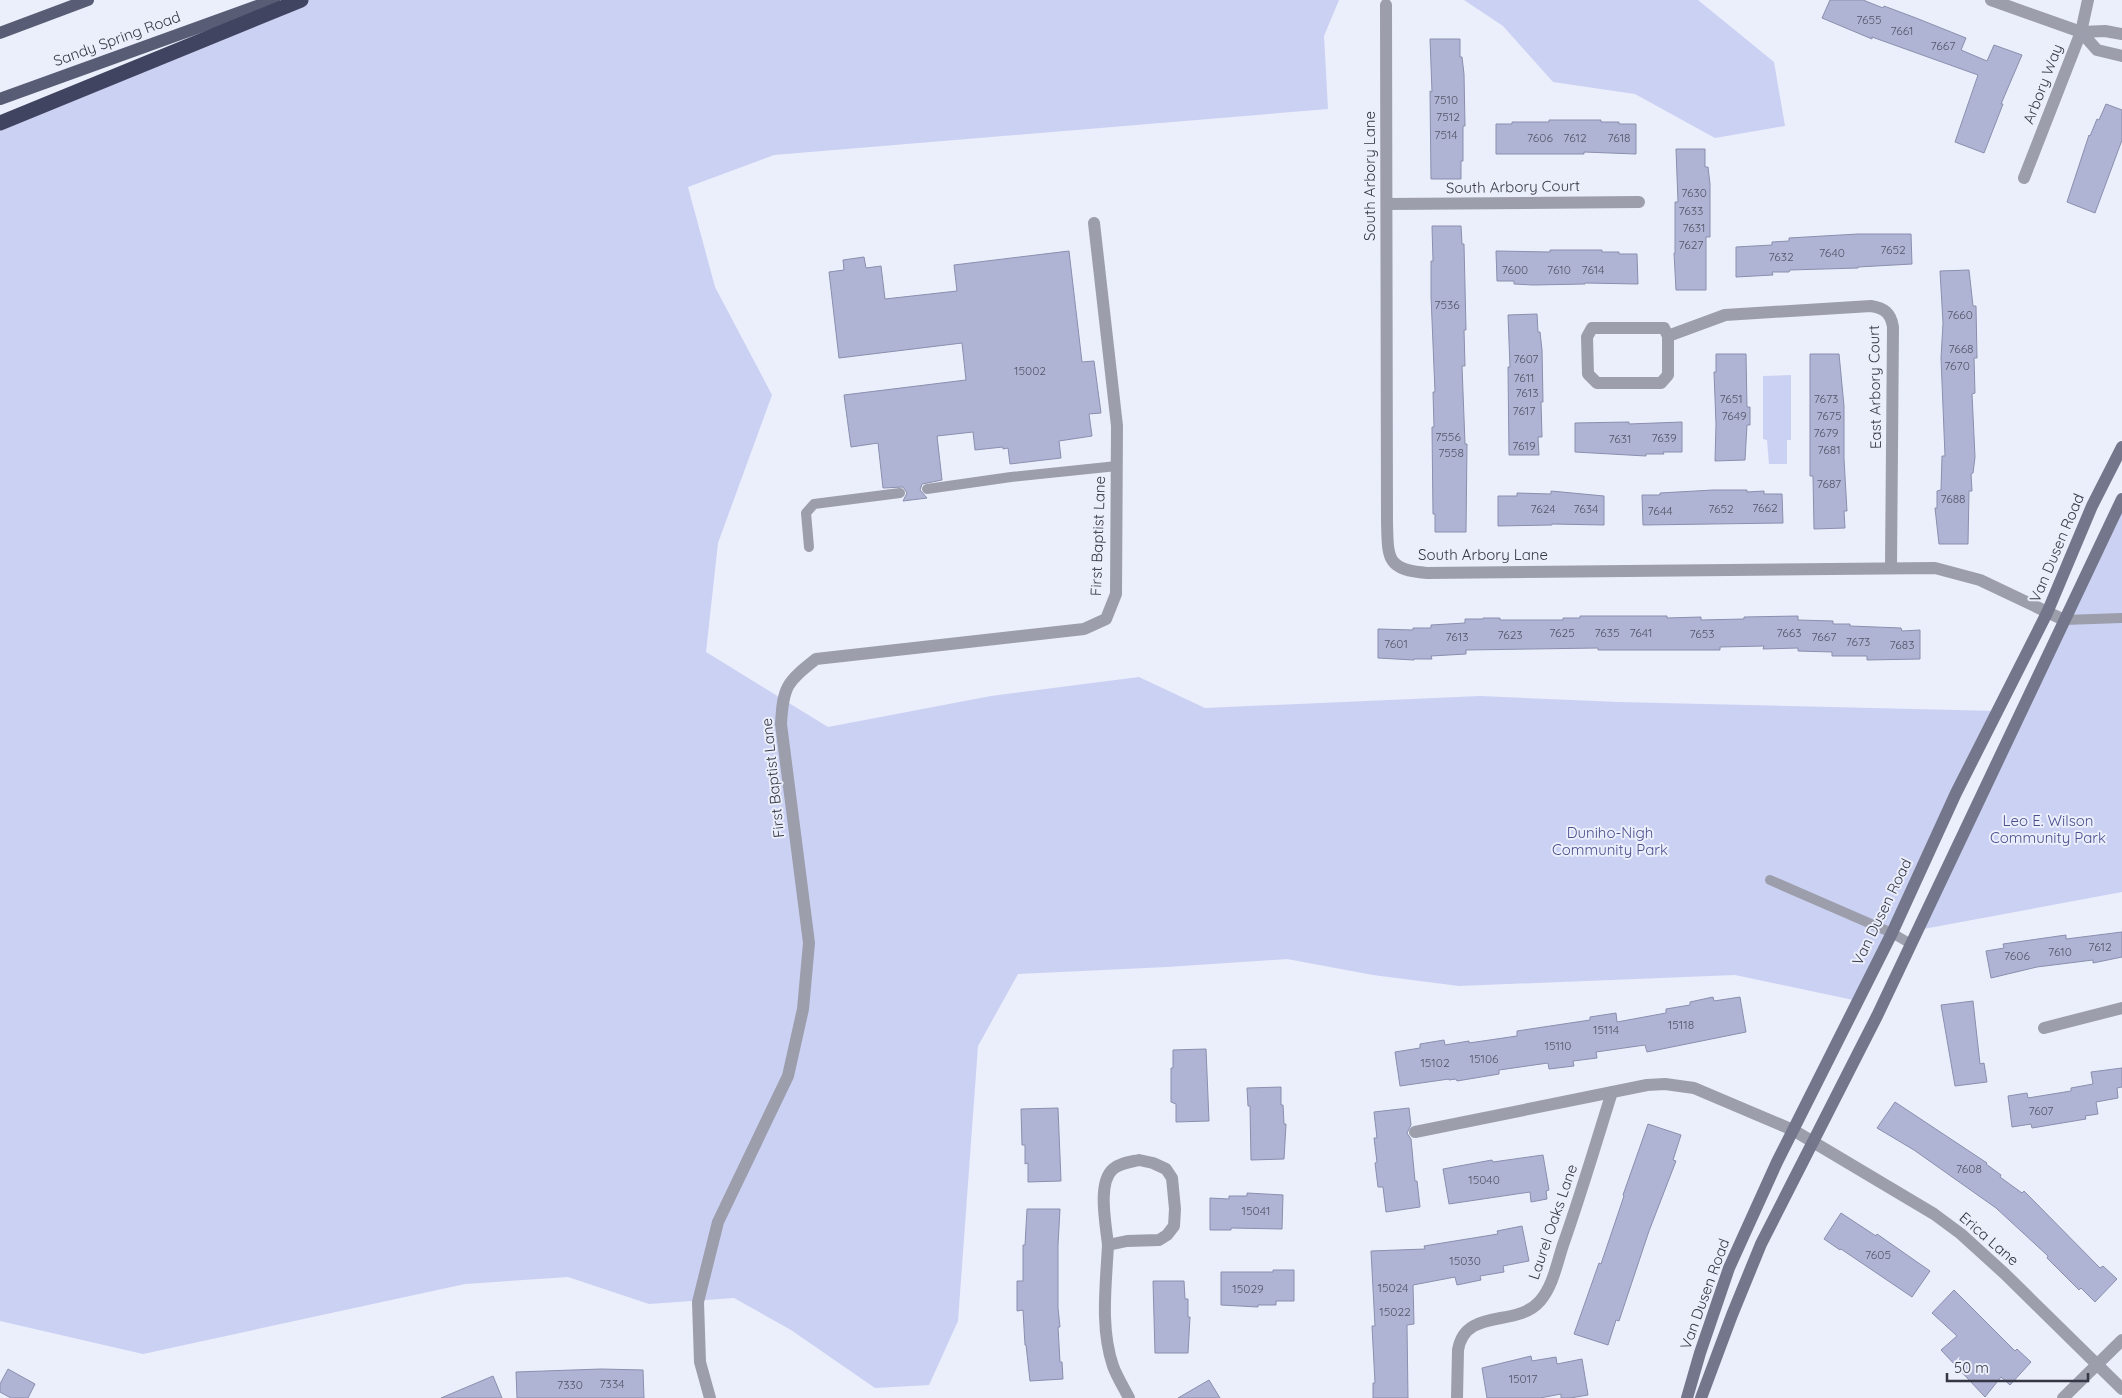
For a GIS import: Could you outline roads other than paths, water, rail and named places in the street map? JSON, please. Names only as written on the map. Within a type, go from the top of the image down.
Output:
[{"type":"highway","points":[[0,123],[301,0]]},
{"type":"main road","points":[[0,33],[88,0]]},
{"type":"main road","name":"Sandy Spring Road","points":[[0,99],[274,0]]},
{"type":"main road","name":"Van Dusen Road","points":[[1687,1398],[1729,1268],[1793,1130],[1892,933],[1956,792],[2047,613],[2092,506],[2122,447]]},
{"type":"main road","points":[[1702,1398],[1761,1244],[1877,1016],[2122,498]]},
{"type":"street","points":[[1991,0],[2081,32],[2105,31],[2122,34]]},
{"type":"street","name":"Arbory Way","points":[[2024,178],[2081,32],[2088,0]]},
{"type":"street","name":"South Arbory Lane","points":[[1386,4],[1386,522],[1388,554],[1396,565],[1413,572],[1427,574],[1892,567],[1935,568],[1980,580],[2064,620]]},
{"type":"street","points":[[2081,32],[2097,50],[2122,56]]},
{"type":"street","name":"South Arbory Court","points":[[1387,204],[1639,202]]},
{"type":"street","name":"First Baptist Lane","points":[[710,1398],[700,1362],[698,1302],[718,1222],[788,1076],[803,1009],[809,943],[781,724],[783,696],[794,677],[816,659],[1084,629],[1106,618],[1116,594],[1117,426],[1113,377],[1094,223]]},
{"type":"street","name":"East Arbory Court","points":[[1668,336],[1725,315],[1871,306],[1884,310],[1889,314],[1892,327],[1892,567]]},
{"type":"street","points":[[1592,328],[1664,328],[1668,336],[1668,374],[1661,383],[1597,383],[1588,374],[1587,337],[1592,328]]},
{"type":"street","points":[[2044,1028],[2122,1008]]},
{"type":"street","points":[[1416,1132],[1648,1085],[1665,1084],[1694,1088],[1793,1130]]},
{"type":"street","name":"Laurel Oaks Lane","points":[[1457,1398],[1458,1350],[1465,1332],[1479,1322],[1525,1312],[1534,1307],[1548,1289],[1612,1092]]},
{"type":"street","name":"Erica Lane","points":[[1793,1130],[1887,1184],[1961,1234],[2005,1274],[2122,1389]]},
{"type":"street","points":[[1108,1245],[1127,1241],[1158,1240],[1167,1235],[1174,1226],[1175,1209],[1172,1178],[1166,1169],[1153,1163],[1139,1160],[1124,1163],[1114,1168],[1107,1176],[1104,1188],[1108,1245],[1105,1300],[1106,1331],[1113,1366],[1129,1398]]},
{"type":"street","points":[[2063,1398],[2122,1340]]},
{"type":"lane","points":[[927,489],[1011,477],[1117,466]]},
{"type":"lane","points":[[809,547],[806,513],[814,504],[900,493]]},
{"type":"lane","points":[[2064,620],[2122,618]]},
{"type":"lane","points":[[1770,880],[1892,933],[1911,944]]},
{"type":"park label","name":"Leo E. Wilson Community Park","points":[[2048,830]]},
{"type":"park label","name":"Duniho-Nigh Community Park","points":[[1610,842]]}]
